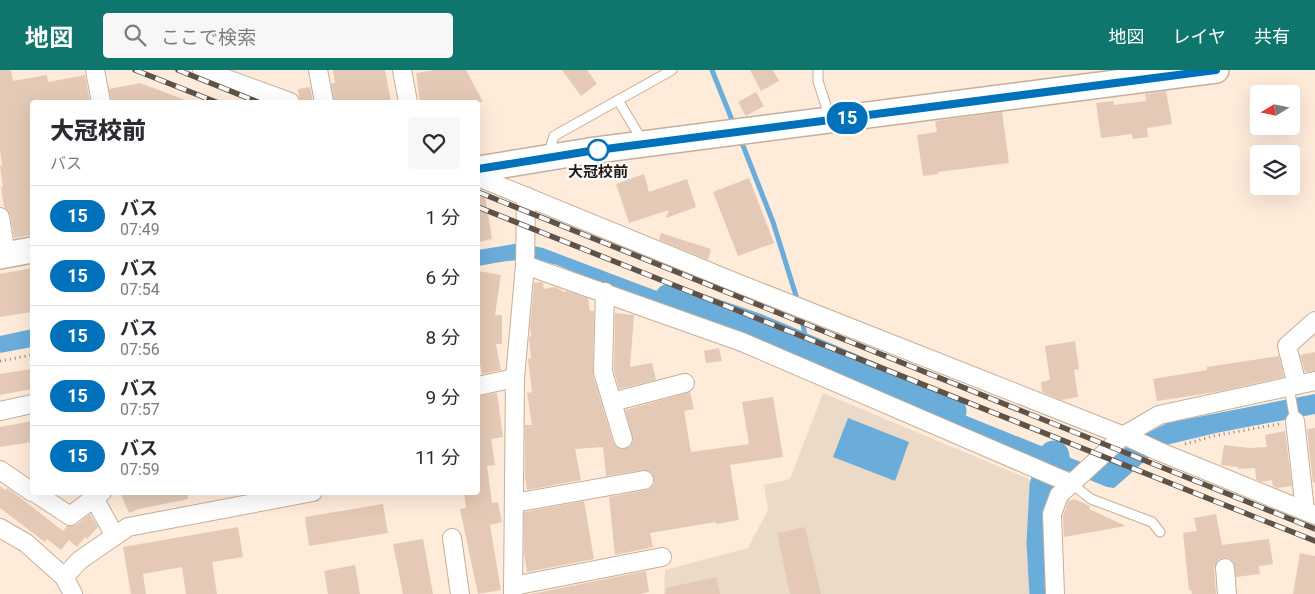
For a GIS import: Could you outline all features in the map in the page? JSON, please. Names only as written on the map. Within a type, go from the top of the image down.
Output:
[{"type":"street","points":[[95,70],[100,100]]},
{"type":"street","points":[[202,70],[237,77],[286,100]]},
{"type":"street","points":[[318,70],[324,100]]},
{"type":"street","points":[[402,70],[408,100]]},
{"type":"street","points":[[480,169],[644,144],[1216,70]]},
{"type":"street","points":[[480,177],[732,281],[1127,437],[1310,512]]},
{"type":"street","points":[[526,196],[525,265],[515,378],[513,590],[662,557]]},
{"type":"street","points":[[0,217],[3,255],[30,250]]},
{"type":"street","points":[[525,265],[742,342],[1048,474],[1082,475]]},
{"type":"street","points":[[605,292],[603,372],[623,439]]},
{"type":"street","points":[[1293,386],[1287,346],[1315,321]]},
{"type":"street","points":[[480,386],[515,378]]},
{"type":"street","points":[[1055,594],[1052,514],[1059,495],[1127,437],[1159,415],[1315,381]]},
{"type":"street","points":[[612,402],[685,383]]},
{"type":"street","points":[[0,411],[30,404]]},
{"type":"street","points":[[1296,421],[1310,512]]},
{"type":"street","points":[[0,470],[30,490]]},
{"type":"street","points":[[514,503],[644,480]]},
{"type":"street","points":[[38,495],[70,516],[98,495],[115,536]]},
{"type":"street","points":[[64,577],[80,560],[128,527],[265,497],[284,495]]},
{"type":"street","points":[[0,528],[26,544],[64,577],[73,594]]},
{"type":"street","points":[[452,538],[460,594]]},
{"type":"street","points":[[1225,568],[1227,594]]},
{"type":"lane","points":[[546,158],[554,136],[672,70]]},
{"type":"lane","points":[[818,70],[818,81],[831,120]]},
{"type":"lane","points":[[618,100],[644,144]]},
{"type":"lane","points":[[1293,386],[1296,421]]},
{"type":"lane","points":[[1082,475],[1091,499],[1152,522],[1160,532]]},
{"type":"path","points":[[0,361],[30,355]]},
{"type":"path","points":[[1158,451],[1213,436],[1296,421]]},
{"type":"shaded area","points":[[823,393],[1029,479],[1035,484],[1042,594],[664,594],[665,570],[748,548],[768,510],[764,485],[790,479]]},
{"type":"water","points":[[520,243],[543,248],[670,296],[1098,469],[1138,438],[1167,423],[1315,394],[1315,414],[1216,433],[1162,446],[1114,488],[1107,487],[557,265],[526,260],[480,266],[480,250]]},
{"type":"water","points":[[30,329],[30,347],[0,353],[0,336]]},
{"type":"water","points":[[848,418],[909,442],[895,481],[833,457]]},
{"type":"building","points":[[0,70],[11,70],[13,81],[47,75],[48,82],[85,75],[90,100],[30,100],[30,235],[14,238],[10,215],[4,207],[1,187],[3,187],[0,150]]},
{"type":"building","points":[[333,70],[385,70],[391,100],[334,100],[331,83],[335,83]]},
{"type":"building","points":[[434,70],[466,70],[483,102],[480,102],[480,100],[420,100],[416,73]]},
{"type":"building","points":[[562,70],[587,70],[597,84],[581,96]]},
{"type":"building","points":[[750,70],[773,70],[779,81],[761,91]]},
{"type":"building","points":[[140,83],[185,100],[111,100],[109,89]]},
{"type":"building","points":[[310,87],[313,100],[300,100],[298,89]]},
{"type":"building","points":[[1166,91],[1172,124],[1147,128],[1148,137],[1133,139],[1132,134],[1101,138],[1096,103],[1113,101],[1114,105],[1146,101],[1145,94]]},
{"type":"building","points":[[756,92],[764,106],[746,116],[738,102]]},
{"type":"building","points":[[1002,112],[1009,163],[938,172],[938,174],[923,176],[917,135],[937,132],[935,121]]},
{"type":"building","points":[[644,174],[649,192],[687,179],[696,207],[666,218],[669,210],[629,223],[616,184]]},
{"type":"building","points":[[749,178],[774,243],[738,256],[713,192]]},
{"type":"building","points":[[485,196],[492,239],[480,242],[480,197]]},
{"type":"building","points":[[661,233],[711,249],[708,260],[659,240]]},
{"type":"building","points":[[30,268],[30,312],[0,317],[0,274]]},
{"type":"building","points":[[480,271],[501,275],[495,315],[502,315],[502,344],[496,344],[501,370],[482,374],[480,364]]},
{"type":"building","points":[[534,283],[543,283],[544,289],[555,287],[563,292],[567,291],[588,298],[590,311],[594,311],[593,375],[613,442],[620,449],[630,447],[633,441],[625,410],[690,392],[694,409],[684,411],[691,452],[749,444],[742,402],[773,397],[783,457],[730,465],[739,520],[650,533],[653,547],[615,555],[609,497],[646,490],[654,484],[654,479],[652,473],[643,470],[606,476],[603,447],[575,449],[581,480],[527,490],[525,477],[525,425],[532,425],[527,393],[532,392],[528,359],[531,358],[529,338],[531,335]]},
{"type":"building","points":[[615,313],[634,315],[630,367],[652,363],[656,380],[619,389],[614,371]]},
{"type":"building","points":[[1075,341],[1079,369],[1074,370],[1078,397],[1061,400],[1042,392],[1041,382],[1050,380],[1045,346]]},
{"type":"building","points":[[719,348],[722,361],[706,363],[704,351]]},
{"type":"building","points":[[1315,352],[1315,371],[1305,372],[1300,355]]},
{"type":"building","points":[[1279,356],[1284,377],[1216,392],[1157,401],[1153,379],[1207,370],[1207,367]]},
{"type":"building","points":[[30,369],[30,389],[0,395],[0,374]]},
{"type":"building","points":[[497,393],[503,437],[491,439],[495,465],[487,466],[492,503],[498,502],[502,522],[490,525],[501,590],[478,594],[460,509],[466,508],[464,495],[480,495],[480,396]]},
{"type":"building","points":[[30,421],[30,442],[0,447],[0,427]]},
{"type":"building","points":[[1315,428],[1315,482],[1313,483],[1307,429]]},
{"type":"building","points":[[1285,431],[1292,486],[1277,488],[1273,486],[1272,480],[1261,482],[1256,479],[1255,468],[1238,469],[1238,467],[1221,465],[1224,445],[1249,448],[1267,447],[1265,435]]},
{"type":"building","points":[[0,486],[5,490],[9,489],[63,531],[67,526],[76,525],[90,514],[98,527],[87,539],[85,537],[77,547],[69,540],[61,550],[47,539],[45,542],[0,508]]},
{"type":"building","points":[[121,495],[187,495],[188,499],[139,509],[129,513]]},
{"type":"building","points":[[1074,499],[1090,506],[1089,509],[1126,526],[1064,537],[1063,516],[1068,501]]},
{"type":"building","points":[[584,501],[594,559],[527,572],[524,554],[524,512]]},
{"type":"building","points":[[383,504],[388,533],[309,546],[305,517]]},
{"type":"building","points":[[1216,514],[1222,545],[1269,539],[1273,564],[1259,566],[1260,574],[1236,577],[1233,562],[1229,558],[1219,559],[1214,568],[1216,594],[1192,594],[1191,590],[1189,590],[1183,533],[1197,531],[1194,518]]},
{"type":"building","points":[[238,527],[243,557],[212,562],[217,594],[186,594],[182,567],[143,574],[146,594],[131,594],[123,547]]},
{"type":"building","points":[[805,527],[821,594],[790,594],[777,533]]},
{"type":"building","points":[[423,539],[433,594],[403,594],[393,544]]},
{"type":"building","points":[[1300,553],[1315,556],[1315,594],[1293,594]]},
{"type":"building","points":[[355,565],[360,594],[328,594],[324,571]]},
{"type":"building","points":[[646,571],[649,592],[640,594],[531,594]]},
{"type":"building","points":[[716,577],[720,594],[666,594],[666,588]]},
{"type":"waterway","points":[[712,70],[734,125]]},
{"type":"waterway","points":[[740,138],[773,222],[798,302]]},
{"type":"waterway","points":[[670,299],[757,329],[951,411]]},
{"type":"waterway","points":[[801,312],[807,349]]},
{"type":"waterway","points":[[1045,594],[1042,543],[1045,486],[1054,456]]},
{"type":"railway","points":[[135,70],[211,100]]},
{"type":"railway","points":[[178,70],[253,100]]},
{"type":"railway","points":[[480,193],[1315,529]]},
{"type":"railway","points":[[480,208],[1315,541]]},
{"type":"bus line","name":"15","points":[[480,169],[590,151],[1216,70]]},
{"type":"place","name":"大冠校前","points":[[598,150]]}]
